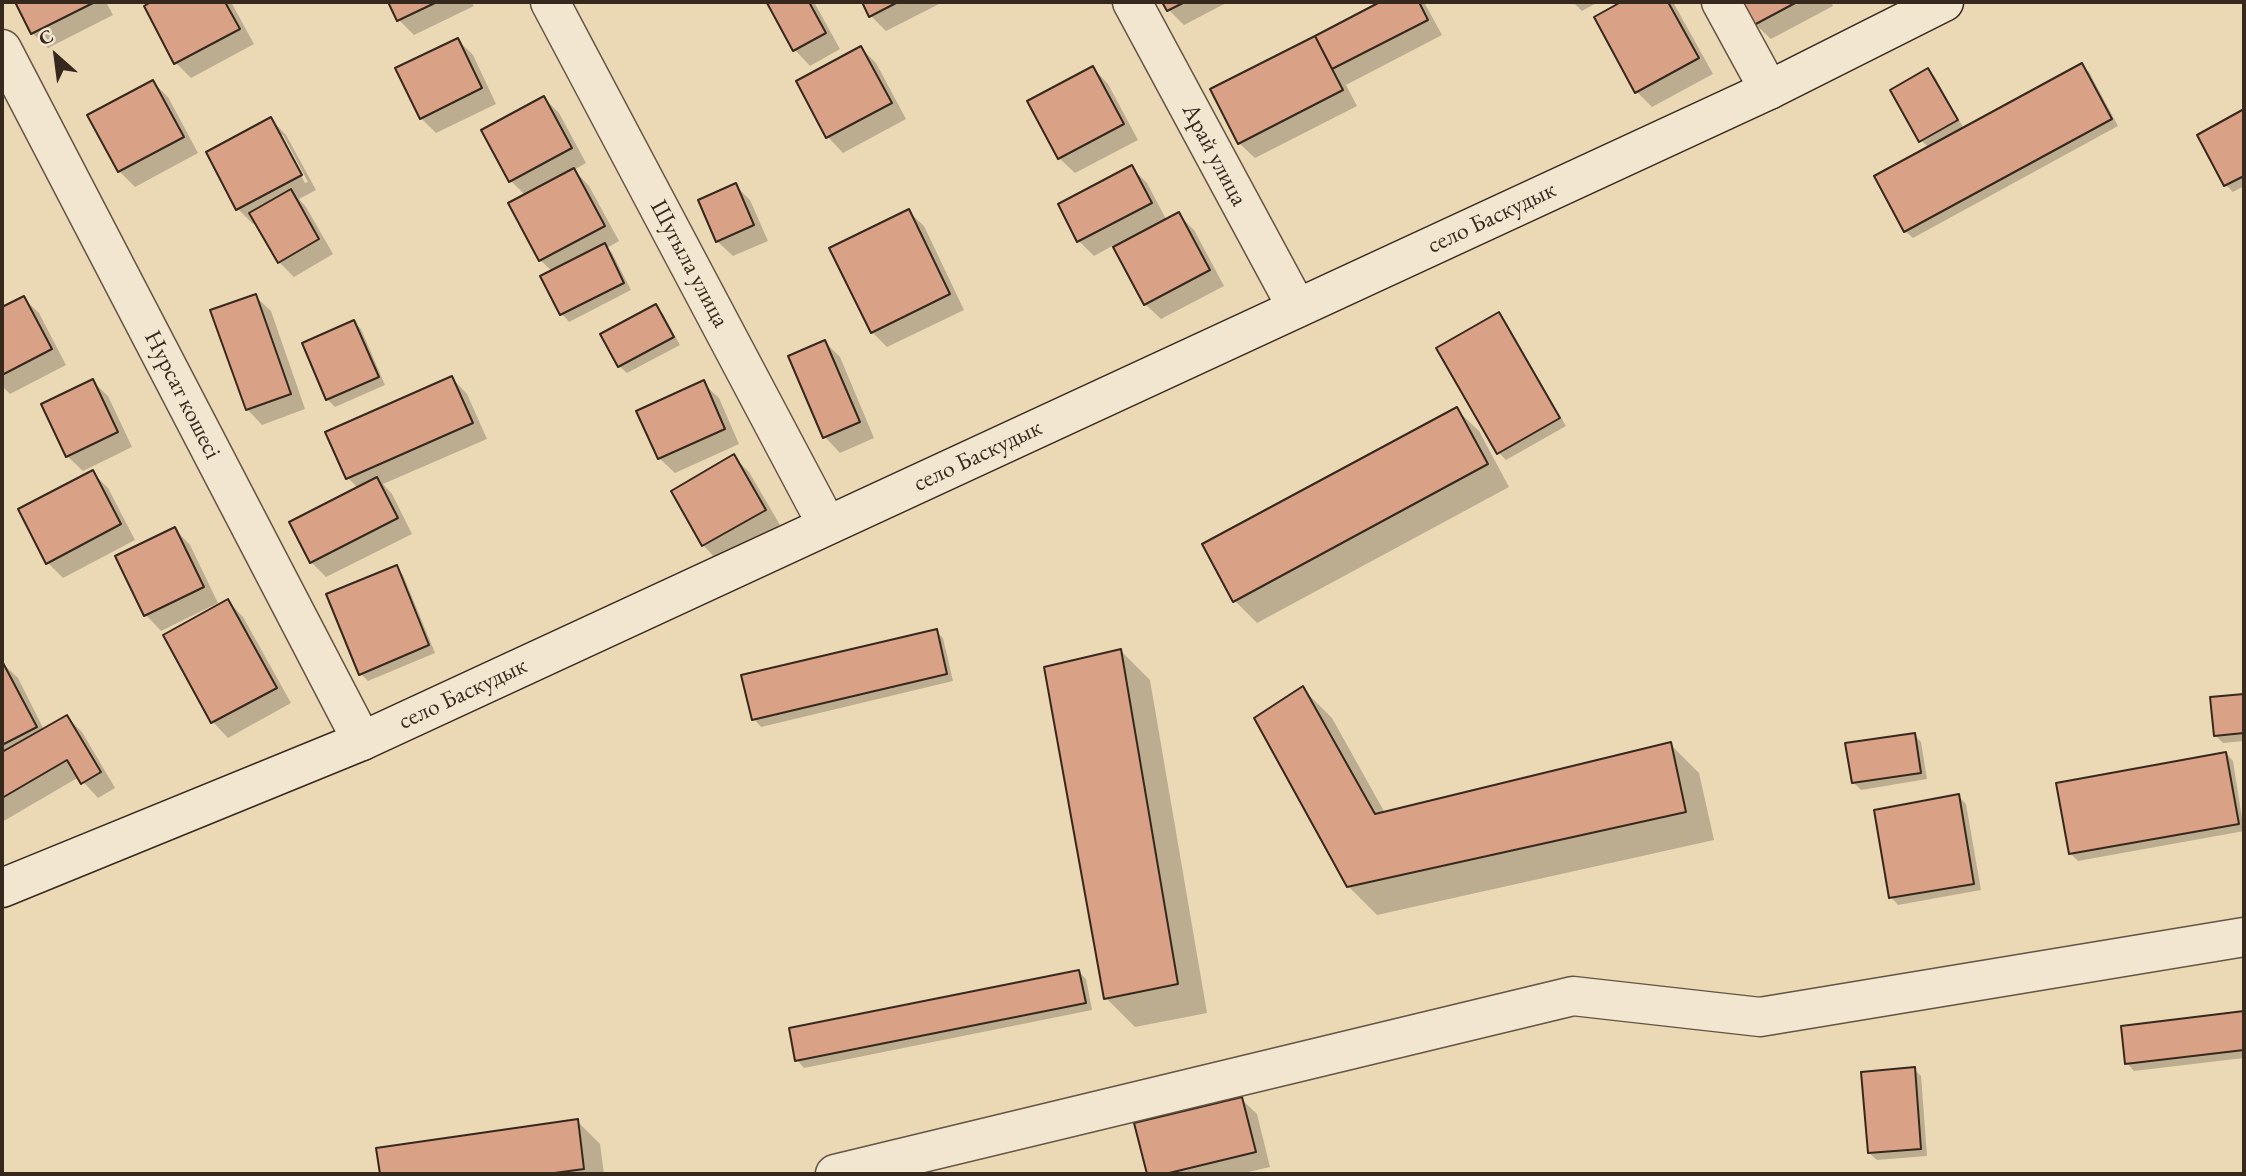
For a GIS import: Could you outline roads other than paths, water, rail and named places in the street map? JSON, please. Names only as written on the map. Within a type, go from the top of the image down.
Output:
[{"type":"street","name":"Шугыла улица","points":[[550,2],[827,526]]},
{"type":"street","name":"Арай улица","points":[[1132,2],[1297,308]]},
{"type":"street","points":[[1721,2],[1769,90]]},
{"type":"street","name":"село Баскудык","points":[[2,888],[362,741],[1769,90],[1944,2]]},
{"type":"street","name":"Нурсат кошесi","points":[[2,49],[362,741]]},
{"type":"street","points":[[835,1174],[1573,996],[1760,1017],[2244,937]]}]
